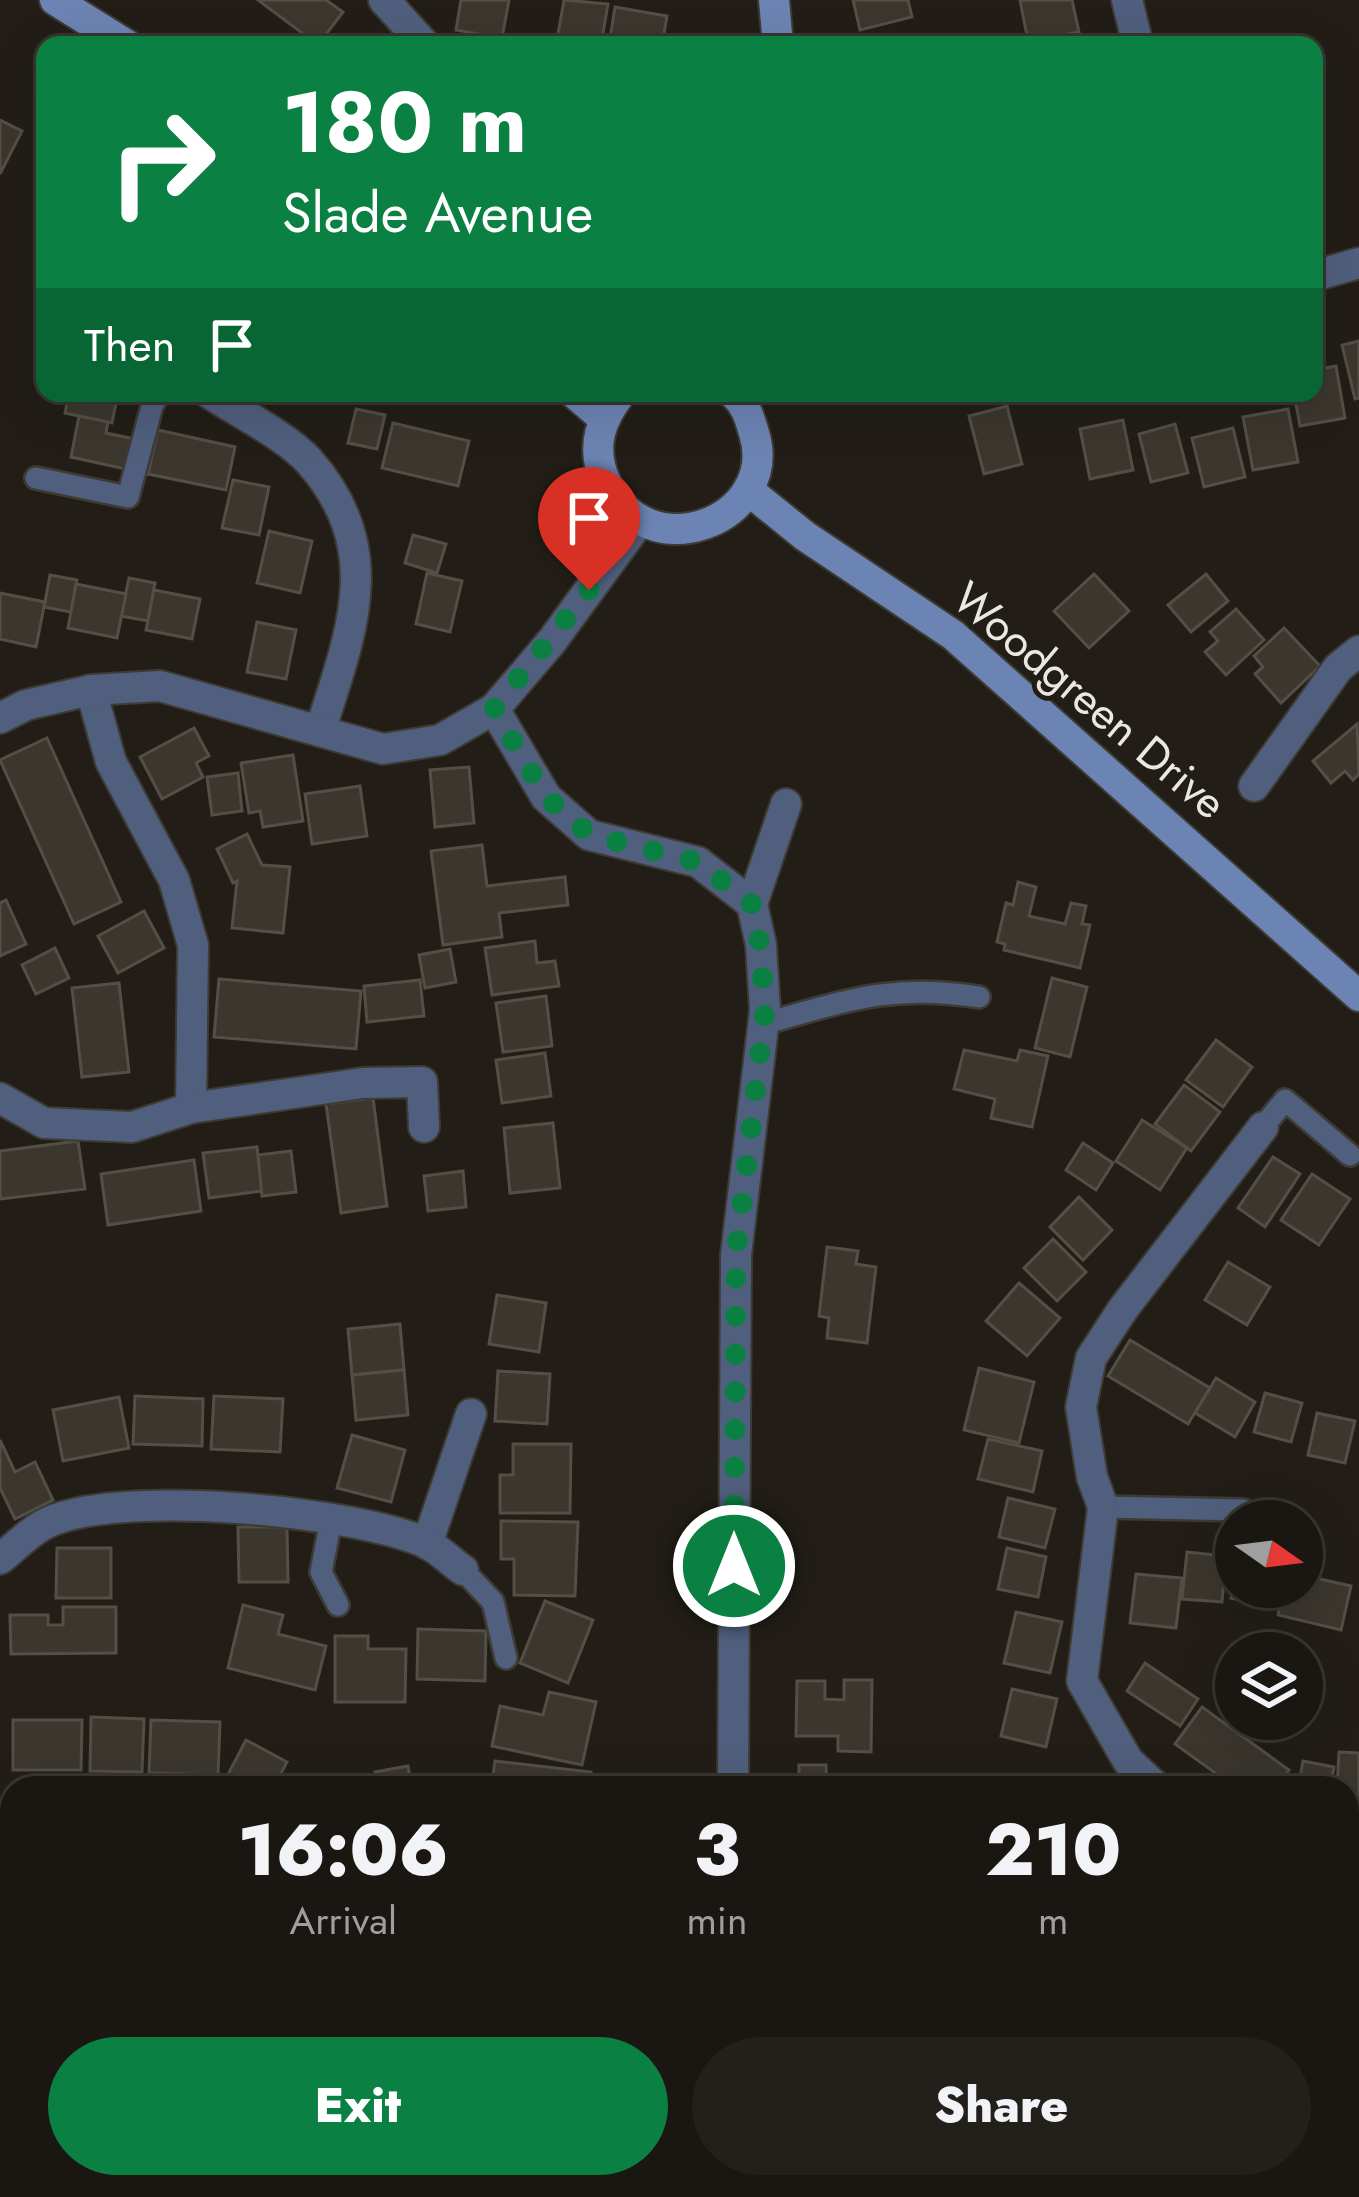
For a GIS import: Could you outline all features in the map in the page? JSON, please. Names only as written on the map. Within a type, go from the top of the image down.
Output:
[{"type":"main road","points":[[55,0],[113,36]]},
{"type":"main road","points":[[774,0],[777,36]]},
{"type":"main road","points":[[612,405],[596,459],[614,501],[639,522],[681,531],[722,518],[748,490],[759,451],[743,402]]},
{"type":"main road","name":"Woodgreen Drive","points":[[748,490],[805,536],[953,634],[1359,996]]},
{"type":"street","points":[[384,0],[416,36]]},
{"type":"street","points":[[1135,4],[1137,36]]},
{"type":"street","points":[[1323,273],[1359,263]]},
{"type":"street","points":[[222,402],[306,458],[344,510],[358,576],[350,636],[320,731]]},
{"type":"street","points":[[0,718],[26,705],[92,691],[160,686],[383,749],[440,740],[494,709],[552,641],[639,522]]},
{"type":"street","points":[[1254,787],[1338,668],[1359,651]]},
{"type":"street","points":[[92,691],[111,762],[174,880],[193,946],[191,1108]]},
{"type":"street","points":[[494,709],[546,797],[590,835],[698,862],[752,904]]},
{"type":"street","points":[[733,1776],[736,1255],[764,1024],[760,945],[752,904],[786,804]]},
{"type":"street","points":[[0,1098],[44,1123],[132,1127],[191,1108],[363,1083],[422,1082],[424,1127]]},
{"type":"street","points":[[1144,1776],[1128,1762],[1082,1681],[1103,1508],[1092,1477],[1081,1407],[1091,1358],[1263,1126]]},
{"type":"street","points":[[427,1544],[471,1414]]},
{"type":"street","points":[[0,1559],[45,1523],[129,1505],[248,1509],[331,1520],[427,1544],[463,1570]]},
{"type":"lane","points":[[36,478],[128,497],[154,402]]},
{"type":"lane","points":[[764,1024],[873,993],[930,990],[979,998]]},
{"type":"lane","points":[[1263,1126],[1285,1100],[1350,1155]]},
{"type":"lane","points":[[1103,1508],[1215,1510]]},
{"type":"lane","points":[[331,1520],[322,1572],[338,1605]]},
{"type":"lane","points":[[463,1570],[493,1602],[506,1658]]},
{"type":"building","points":[[258,0],[326,0],[343,12],[325,36],[306,36]]},
{"type":"building","points":[[461,0],[509,0],[502,36],[456,30]]},
{"type":"building","points":[[564,0],[608,4],[603,36],[558,36]]},
{"type":"building","points":[[853,0],[908,0],[912,17],[860,30]]},
{"type":"building","points":[[1020,0],[1072,0],[1079,32],[1027,36]]},
{"type":"building","points":[[615,7],[667,16],[664,36],[610,36]]},
{"type":"building","points":[[0,120],[22,131],[0,174]]},
{"type":"building","points":[[1359,341],[1359,398],[1355,399],[1342,345]]},
{"type":"building","points":[[1336,366],[1345,418],[1300,426],[1296,402],[1323,402],[1323,368]]},
{"type":"building","points":[[67,402],[116,402],[112,423],[65,413]]},
{"type":"building","points":[[1007,406],[1022,464],[984,474],[969,416]]},
{"type":"building","points":[[356,409],[385,415],[377,449],[348,443]]},
{"type":"building","points":[[1288,409],[1298,462],[1253,470],[1243,417]]},
{"type":"building","points":[[79,416],[108,422],[106,433],[154,443],[148,474],[71,457]]},
{"type":"building","points":[[1123,420],[1133,470],[1090,479],[1080,429]]},
{"type":"building","points":[[393,423],[469,441],[458,486],[382,468]]},
{"type":"building","points":[[1175,424],[1188,473],[1151,482],[1139,434]]},
{"type":"building","points":[[1233,428],[1245,477],[1204,487],[1192,438]]},
{"type":"building","points":[[158,430],[235,447],[226,490],[148,474]]},
{"type":"building","points":[[233,480],[269,487],[259,535],[222,528]]},
{"type":"building","points":[[269,531],[312,541],[300,593],[257,583]]},
{"type":"building","points":[[413,535],[446,544],[437,573],[405,563]]},
{"type":"building","points":[[427,573],[462,581],[450,632],[416,624]]},
{"type":"building","points":[[1094,574],[1129,611],[1089,648],[1054,611]]},
{"type":"building","points":[[1206,574],[1228,601],[1191,632],[1168,605]]},
{"type":"building","points":[[50,575],[77,580],[71,612],[44,607]]},
{"type":"building","points":[[129,578],[155,583],[148,621],[121,616]]},
{"type":"building","points":[[76,584],[126,594],[117,638],[68,628]]},
{"type":"building","points":[[154,590],[200,599],[192,639],[146,630]]},
{"type":"building","points":[[0,593],[45,602],[36,647],[0,639]]},
{"type":"building","points":[[1236,609],[1264,640],[1226,675],[1205,652],[1218,641],[1210,632]]},
{"type":"building","points":[[257,622],[296,630],[286,679],[247,672]]},
{"type":"building","points":[[1284,628],[1320,666],[1281,703],[1255,674],[1263,667],[1254,656]]},
{"type":"building","points":[[1357,724],[1359,774],[1353,780],[1345,771],[1331,783],[1313,761]]},
{"type":"building","points":[[194,728],[209,756],[196,763],[203,777],[162,799],[140,757]]},
{"type":"building","points":[[47,738],[121,902],[74,924],[0,760]]},
{"type":"building","points":[[293,755],[303,821],[263,827],[260,811],[249,813],[241,763]]},
{"type":"building","points":[[469,767],[474,823],[435,827],[430,770]]},
{"type":"building","points":[[238,773],[242,811],[212,815],[207,777]]},
{"type":"building","points":[[360,786],[367,836],[312,844],[305,794]]},
{"type":"building","points":[[247,834],[262,865],[290,867],[283,933],[232,928],[237,881],[233,883],[217,849]]},
{"type":"building","points":[[482,845],[487,886],[565,877],[568,905],[499,913],[502,937],[443,945],[431,851]]},
{"type":"building","points":[[1018,882],[1036,887],[1029,916],[1065,924],[1071,903],[1086,906],[1082,924],[1090,925],[1080,968],[1004,950],[1005,944],[997,942],[1006,903],[1013,905]]},
{"type":"building","points":[[6,900],[26,944],[0,956],[0,903]]},
{"type":"building","points":[[144,911],[164,948],[118,973],[98,936]]},
{"type":"building","points":[[535,941],[537,963],[555,961],[559,986],[492,995],[485,948]]},
{"type":"building","points":[[55,948],[69,978],[36,994],[22,965]]},
{"type":"building","points":[[450,949],[456,982],[425,988],[419,955]]},
{"type":"building","points":[[1052,978],[1087,987],[1070,1057],[1035,1048]]},
{"type":"building","points":[[219,979],[361,991],[356,1049],[214,1037]]},
{"type":"building","points":[[420,980],[424,1016],[367,1022],[364,986]]},
{"type":"building","points":[[119,983],[129,1072],[82,1077],[72,988]]},
{"type":"building","points":[[546,996],[552,1046],[503,1052],[496,1003]]},
{"type":"building","points":[[1216,1040],[1252,1067],[1223,1107],[1186,1080]]},
{"type":"building","points":[[964,1050],[1017,1061],[1020,1050],[1048,1056],[1032,1127],[991,1118],[995,1099],[954,1089]]},
{"type":"building","points":[[545,1053],[551,1096],[502,1103],[496,1060]]},
{"type":"building","points":[[1184,1085],[1220,1112],[1191,1151],[1155,1124]]},
{"type":"building","points":[[373,1098],[387,1206],[341,1213],[326,1104]]},
{"type":"building","points":[[1142,1120],[1187,1148],[1160,1190],[1116,1161]]},
{"type":"building","points":[[553,1123],[560,1188],[510,1193],[504,1128]]},
{"type":"building","points":[[78,1141],[85,1189],[0,1199],[0,1151]]},
{"type":"building","points":[[1083,1143],[1113,1163],[1096,1190],[1066,1170]]},
{"type":"building","points":[[257,1147],[262,1191],[209,1198],[203,1153]]},
{"type":"building","points":[[291,1151],[296,1192],[262,1196],[258,1155]]},
{"type":"building","points":[[1273,1157],[1300,1174],[1265,1227],[1238,1208]]},
{"type":"building","points":[[194,1160],[201,1211],[108,1225],[101,1174]]},
{"type":"building","points":[[463,1171],[466,1207],[428,1211],[424,1176]]},
{"type":"building","points":[[1312,1174],[1350,1199],[1319,1245],[1281,1220]]},
{"type":"building","points":[[1079,1197],[1112,1230],[1083,1260],[1050,1227]]},
{"type":"building","points":[[1053,1239],[1086,1272],[1057,1301],[1024,1268]]},
{"type":"building","points":[[827,1247],[858,1251],[856,1264],[876,1267],[867,1343],[827,1338],[829,1318],[819,1316]]},
{"type":"building","points":[[1228,1262],[1270,1287],[1247,1325],[1205,1300]]},
{"type":"building","points":[[1019,1283],[1060,1318],[1027,1356],[986,1321]]},
{"type":"building","points":[[497,1295],[546,1303],[539,1352],[489,1344]]},
{"type":"building","points":[[400,1324],[404,1370],[352,1375],[348,1329]]},
{"type":"building","points":[[1130,1340],[1210,1388],[1188,1424],[1108,1376]]},
{"type":"building","points":[[979,1368],[1034,1382],[1019,1443],[964,1430]]},
{"type":"building","points":[[404,1370],[408,1415],[356,1420],[352,1375]]},
{"type":"building","points":[[498,1371],[550,1374],[547,1424],[495,1421]]},
{"type":"building","points":[[1216,1378],[1255,1402],[1235,1437],[1195,1413]]},
{"type":"building","points":[[1265,1393],[1302,1403],[1291,1442],[1254,1432]]},
{"type":"building","points":[[135,1396],[203,1399],[202,1446],[133,1444]]},
{"type":"building","points":[[214,1396],[283,1399],[280,1452],[211,1449]]},
{"type":"building","points":[[119,1397],[129,1448],[63,1461],[53,1410]]},
{"type":"building","points":[[1317,1413],[1355,1421],[1345,1463],[1308,1455]]},
{"type":"building","points":[[352,1435],[405,1450],[391,1502],[337,1488]]},
{"type":"building","points":[[988,1439],[1042,1451],[1033,1492],[978,1479]]},
{"type":"building","points":[[0,1440],[15,1472],[35,1462],[53,1500],[15,1519],[0,1488]]},
{"type":"building","points":[[513,1444],[571,1444],[570,1513],[500,1513],[500,1475],[513,1475]]},
{"type":"building","points":[[1008,1498],[1055,1509],[1045,1548],[999,1537]]},
{"type":"building","points":[[501,1521],[578,1522],[575,1596],[514,1595],[514,1559],[501,1559]]},
{"type":"building","points":[[238,1527],[287,1527],[288,1582],[239,1582]]},
{"type":"building","points":[[57,1548],[111,1548],[111,1598],[56,1598]]},
{"type":"building","points":[[1007,1548],[1046,1557],[1038,1597],[998,1589]]},
{"type":"building","points":[[1187,1552],[1215,1555],[1215,1601],[1182,1599]]},
{"type":"building","points":[[1136,1574],[1182,1578],[1176,1628],[1130,1623]]},
{"type":"building","points":[[1323,1580],[1351,1586],[1341,1630],[1278,1615],[1280,1608],[1323,1608]]},
{"type":"building","points":[[545,1601],[593,1620],[568,1683],[520,1663]]},
{"type":"building","points":[[243,1605],[283,1615],[278,1634],[326,1646],[315,1690],[228,1668]]},
{"type":"building","points":[[63,1607],[116,1607],[116,1653],[11,1654],[10,1615],[48,1615],[48,1625],[63,1625]]},
{"type":"building","points":[[1016,1612],[1062,1622],[1050,1673],[1004,1663]]},
{"type":"building","points":[[418,1629],[486,1631],[485,1681],[417,1679]]},
{"type":"building","points":[[335,1636],[368,1636],[368,1649],[406,1649],[405,1702],[335,1702]]},
{"type":"building","points":[[1145,1663],[1198,1699],[1180,1726],[1127,1691]]},
{"type":"building","points":[[844,1680],[872,1680],[871,1752],[838,1751],[838,1736],[796,1736],[797,1681],[825,1681],[825,1699],[844,1700]]},
{"type":"building","points":[[1012,1689],[1057,1699],[1046,1747],[1001,1736]]},
{"type":"building","points":[[549,1692],[596,1702],[582,1765],[492,1746],[500,1706],[543,1715]]},
{"type":"building","points":[[1202,1707],[1215,1716],[1215,1740],[1248,1740],[1289,1770],[1285,1776],[1219,1776],[1175,1744]]},
{"type":"building","points":[[91,1717],[144,1719],[142,1772],[90,1771]]},
{"type":"building","points":[[13,1720],[82,1720],[81,1770],[13,1770]]},
{"type":"building","points":[[151,1720],[220,1722],[218,1775],[149,1773]]},
{"type":"building","points":[[246,1740],[287,1762],[279,1776],[227,1776]]},
{"type":"building","points":[[1339,1752],[1359,1753],[1359,1776],[1338,1776]]},
{"type":"building","points":[[495,1761],[591,1772],[590,1776],[493,1776]]},
{"type":"building","points":[[1303,1761],[1334,1767],[1332,1776],[1300,1776]]},
{"type":"building","points":[[799,1765],[826,1765],[826,1776],[799,1776]]},
{"type":"building","points":[[408,1766],[410,1776],[376,1776],[375,1772]]},
{"type":"route","points":[[589,590],[494,709],[546,797],[590,835],[698,862],[752,904],[760,945],[765,1010],[736,1255],[734,1566]]}]
